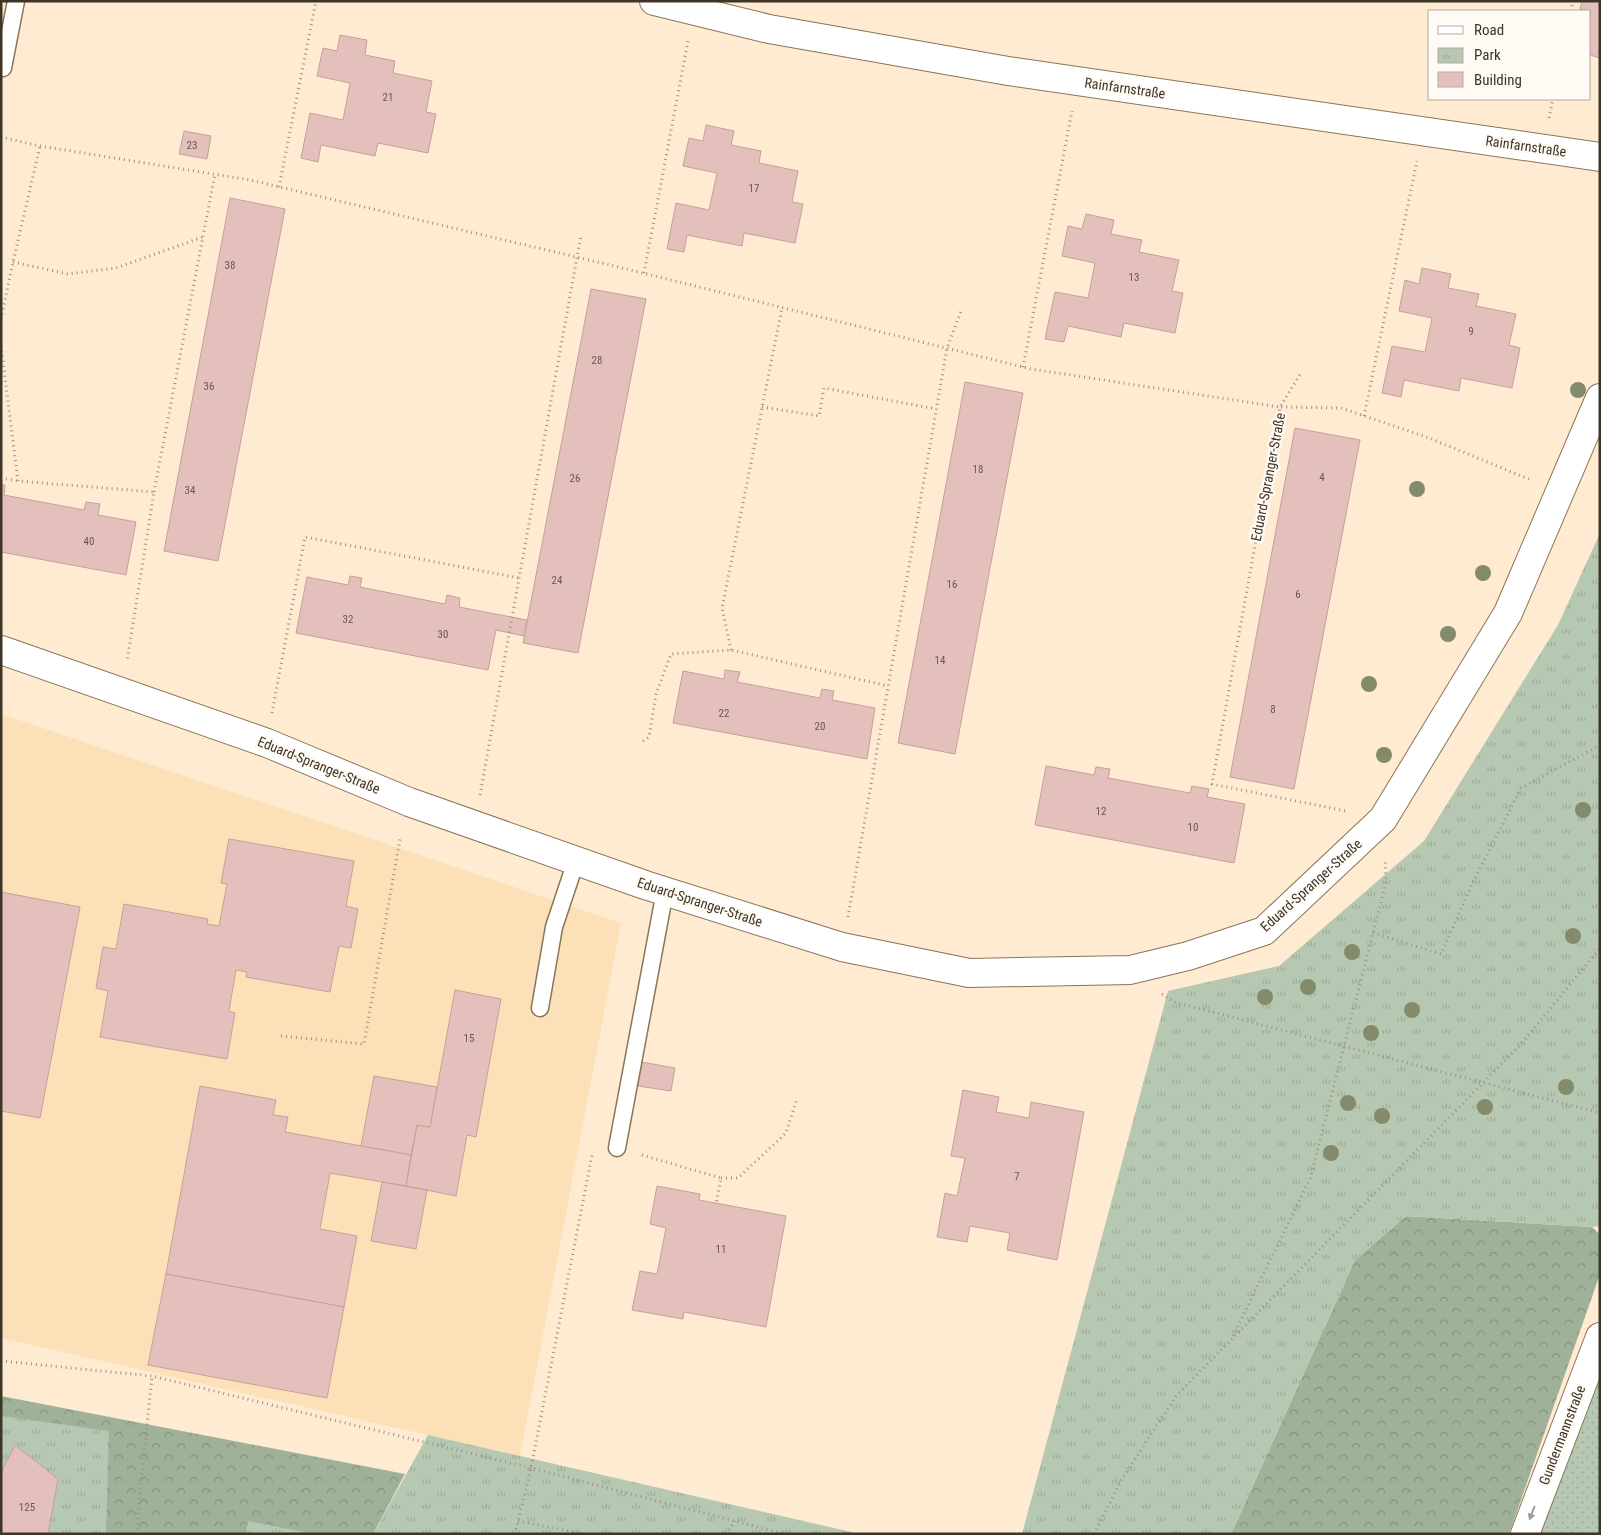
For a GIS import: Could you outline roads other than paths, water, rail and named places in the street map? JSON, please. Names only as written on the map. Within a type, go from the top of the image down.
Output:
[{"type":"street","name":"Rainfarnstraße","points":[[654,1],[769,29],[1008,71],[1600,157]]},
{"type":"street","name":"Eduard-Spranger-Straße","points":[[1,650],[267,744],[409,802],[474,825],[665,891],[842,947],[969,973],[1130,970],[1188,956],[1264,932],[1383,819],[1508,613],[1600,398]]},
{"type":"street","name":"Gundermannstraße","points":[[1524,1534],[1600,1337]]},
{"type":"lane","points":[[3,68],[16,1]]},
{"type":"lane","points":[[540,1008],[554,927],[576,860]]},
{"type":"lane","points":[[617,1148],[665,891]]}]
